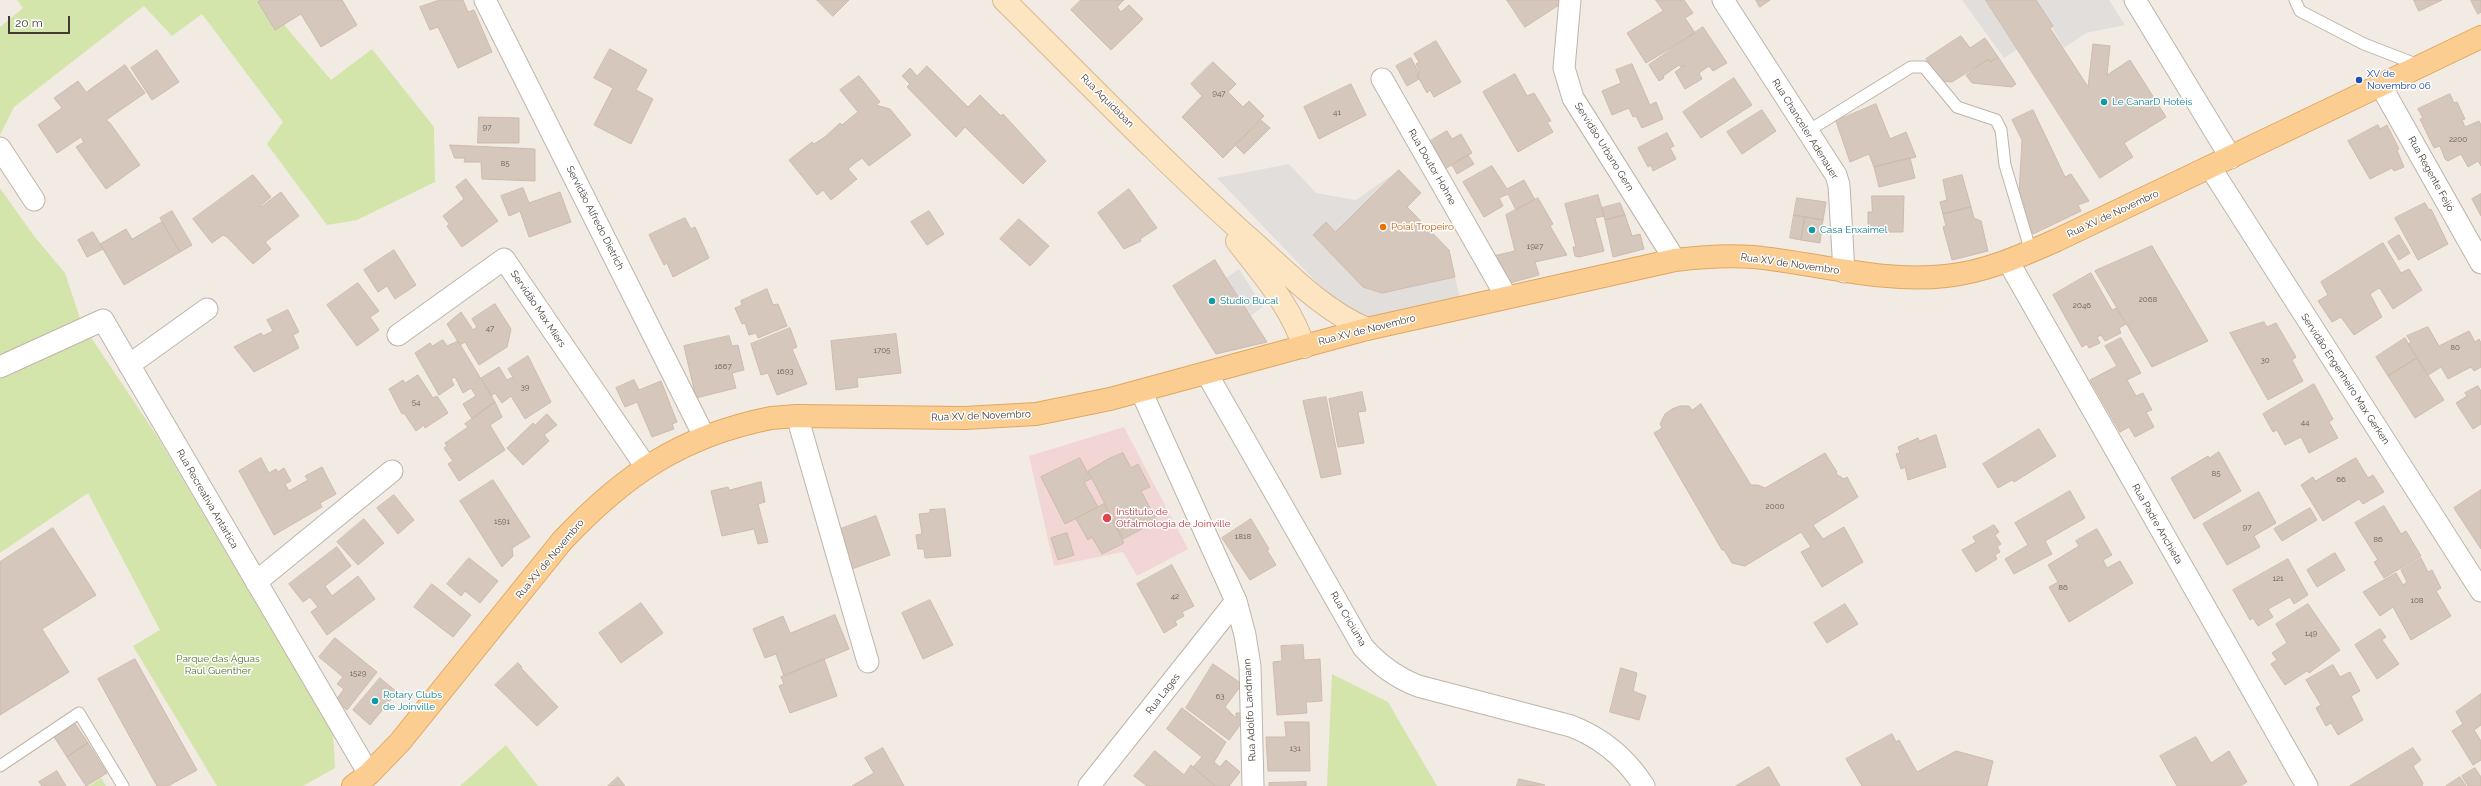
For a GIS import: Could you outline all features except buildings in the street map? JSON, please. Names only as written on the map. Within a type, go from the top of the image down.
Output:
[{"type":"main road","name":"Rua XV de Novembro","points":[[361,780],[400,742],[562,542],[620,485],[646,467],[704,436],[738,424],[771,418],[797,416],[1007,417],[1064,409],[1207,374],[1367,329],[1506,296],[1674,260],[1724,256],[1753,257],[1844,272],[1883,276],[1945,276],[1972,272],[2031,252],[2231,158],[2481,37]]},
{"type":"street","name":"Servidão Alfredo Dietrich","points":[[485,0],[704,436]]},
{"type":"street","name":"Rua Aquidaban","points":[[1004,0],[1209,203],[1321,303],[1343,319],[1367,329]]},
{"type":"street","name":"Servidão Urbano Gern","points":[[1570,0],[1564,68],[1573,98],[1674,260]]},
{"type":"street","name":"Rua Chanceler Adenauer","points":[[1723,0],[1836,175],[1839,185],[1844,272]]},
{"type":"street","points":[[2135,0],[2231,158]]},
{"type":"street","name":"Rua Doutor Hohne","points":[[1382,79],[1506,296]]},
{"type":"street","name":"Rua Regente Feijó","points":[[2381,86],[2481,263]]},
{"type":"street","points":[[0,148],[34,200]]},
{"type":"street","name":"Servidão Engenheiro Max Gerken","points":[[2210,167],[2481,591]]},
{"type":"street","name":"Rua Aquidaban","points":[[1209,203],[1288,309],[1298,329],[1304,347]]},
{"type":"street","name":"Servidão Max Miers","points":[[398,335],[504,259],[646,467]]},
{"type":"street","name":"Rua Padre Anchieta","points":[[2008,261],[2307,786]]},
{"type":"street","points":[[129,365],[207,308]]},
{"type":"street","name":"Rua Recreativa Antártica","points":[[0,367],[103,320],[256,582],[361,780]]},
{"type":"street","name":"Rua Criciúma","points":[[1207,374],[1363,647],[1376,661],[1396,676],[1418,686],[1571,726],[1588,733],[1609,746],[1628,764],[1644,786]]},
{"type":"street","name":"Rua Adolfo Landmann","points":[[1141,391],[1236,601],[1250,666],[1253,786]]},
{"type":"street","points":[[797,416],[868,662]]},
{"type":"street","points":[[256,582],[392,471]]},
{"type":"street","name":"Rua Lages","points":[[1089,786],[1236,601]]},
{"type":"lane","points":[[2295,0],[2300,11],[2364,44],[2421,66]]},
{"type":"lane","points":[[1808,131],[1911,67],[1924,67],[1957,107],[1996,120],[2001,130],[2005,165],[2031,252]]},
{"type":"lane","points":[[0,766],[79,713],[123,786]]},
{"type":"shaded area","points":[[1962,0],[1986,0],[2018,49],[2004,58]]},
{"type":"shaded area","points":[[2036,0],[2109,0],[2125,25],[2086,33],[2064,48]]},
{"type":"shaded area","points":[[1289,164],[1316,193],[1356,200],[1399,170],[1335,232],[1326,222],[1313,236],[1363,287],[1382,293],[1455,277],[1460,299],[1366,321],[1346,313],[1217,178]]},
{"type":"shaded area","points":[[1239,269],[1263,307],[1250,316],[1226,278]]},
{"type":"shaded area","name":"Instituto de Otfalmologia de Joinville","points":[[1124,427],[1188,549],[1137,576],[1123,552],[1054,566],[1029,456]]},
{"type":"green space","points":[[17,0],[263,0],[331,80],[372,49],[434,127],[435,182],[357,220],[327,225],[267,144],[283,122],[202,14],[172,36],[144,6],[14,107],[0,135],[0,27],[23,8]]},
{"type":"green space","name":"Parque das Águas Raul Guenther","points":[[0,188],[34,236],[65,273],[82,324],[157,436],[333,733],[335,768],[303,786],[217,786],[133,646],[160,630],[88,493],[0,553]]},
{"type":"green space","points":[[1332,674],[1388,702],[1437,786],[1327,786]]},
{"type":"green space","points":[[506,745],[538,786],[460,786]]},
{"type":"green space","points":[[101,778],[106,786],[89,786]]},
{"type":"place","name":"XV de Novembro 06","points":[[2359,80]]},
{"type":"place","name":"Le CanarD Hotéis","points":[[2104,102]]},
{"type":"place","name":"Poial Tropeiro","points":[[1383,227]]},
{"type":"place","name":"Casa Enxaimel","points":[[1812,230]]},
{"type":"place","name":"Studio Bucal","points":[[1212,301]]},
{"type":"place","name":"Instituto de Otfalmologia de Joinville","points":[[1107,518]]},
{"type":"place","name":"Rotary Clubs de Joinville","points":[[375,701]]}]
